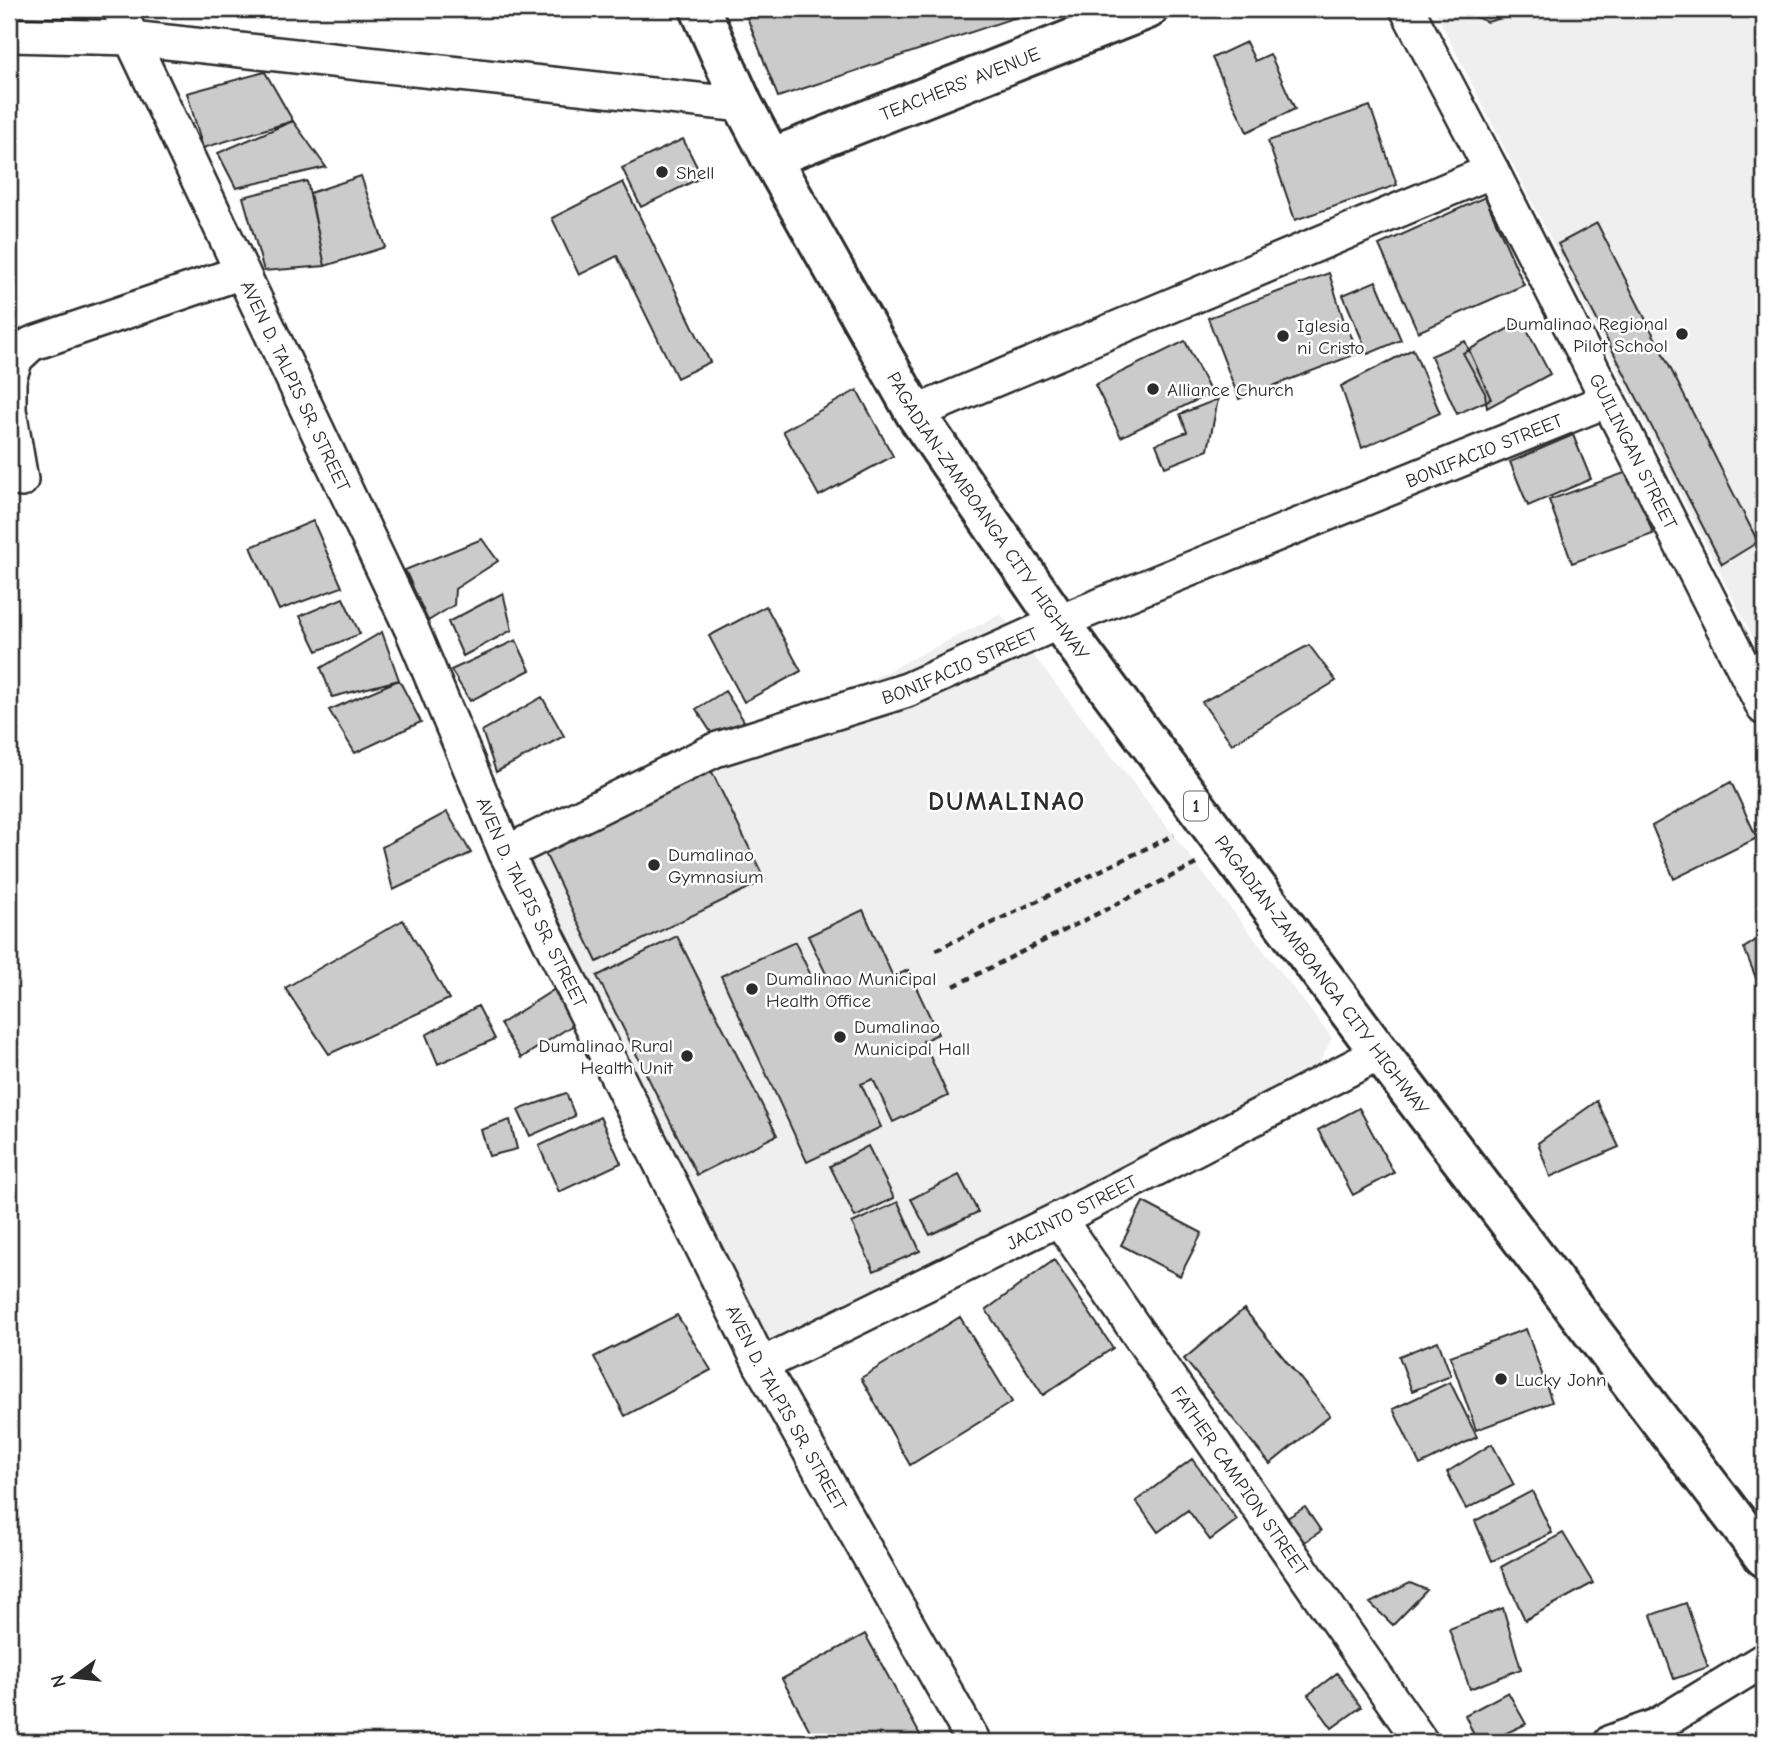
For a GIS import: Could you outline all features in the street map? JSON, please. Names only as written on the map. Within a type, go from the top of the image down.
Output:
[{"type":"main road","name":"PAGADIAN-ZAMBOANGA CITY HIGHWAY","points":[[700,9],[771,158],[915,413],[1059,622],[1380,1053],[1764,1557]]},
{"type":"main road","name":"TEACHERS' AVENUE","points":[[771,158],[1148,9]]},
{"type":"street","name":"GUILINGAN STREET","points":[[1407,9],[1764,708]]},
{"type":"street","points":[[9,35],[125,24],[743,104]]},
{"type":"street","name":"AVEN D. TALPIS SR. STREET","points":[[125,24],[412,630],[506,853],[761,1365],[975,1742]]},
{"type":"street","points":[[915,413],[1492,172]]},
{"type":"street","points":[[21,480],[9,410],[9,379],[16,359],[31,344],[242,272]]},
{"type":"street","name":"BONIFACIO STREET","points":[[506,853],[715,750],[907,691],[1059,622],[1608,401]]},
{"type":"street","name":"JACINTO STREET","points":[[761,1365],[1059,1219],[1380,1053]]},
{"type":"street","name":"FATHER CAMPION STREET","points":[[1059,1219],[1421,1742]]},
{"type":"street","points":[[1611,1742],[1656,1726],[1764,1660]]},
{"type":"path","points":[[936,950],[1217,833]]},
{"type":"path","points":[[954,986],[1217,833]]},
{"type":"shaded area","name":"Dumalinao Regional Pilot School","points":[[1434,9],[1764,9],[1764,659]]},
{"type":"shaded area","points":[[1001,614],[1332,1038],[1314,1074],[770,1347],[525,854]]},
{"type":"building","points":[[753,9],[1040,9],[778,97],[745,12]]},
{"type":"building","points":[[1458,9],[1536,9],[1487,22]]},
{"type":"building","points":[[1246,42],[1255,61],[1270,54],[1295,109],[1247,132],[1212,58]]},
{"type":"building","points":[[265,72],[293,121],[203,148],[187,93]]},
{"type":"building","points":[[1370,106],[1397,185],[1295,220],[1268,141]]},
{"type":"building","points":[[293,121],[326,167],[236,188],[218,153]]},
{"type":"building","name":"Shell","points":[[683,139],[702,177],[641,207],[622,168]]},
{"type":"building","points":[[361,176],[385,247],[325,266],[310,193]]},
{"type":"building","points":[[307,181],[325,266],[264,271],[243,197]]},
{"type":"building","points":[[623,182],[710,362],[677,378],[617,256],[579,275],[552,218]]},
{"type":"building","points":[[1485,197],[1524,285],[1418,332],[1379,245]]},
{"type":"building","points":[[1597,223],[1758,542],[1722,564],[1558,244]]},
{"type":"building","name":"Iglesia ni Cristo","points":[[1329,273],[1343,318],[1359,353],[1239,399],[1208,318]]},
{"type":"building","points":[[1376,281],[1401,340],[1368,354],[1343,295]]},
{"type":"building","points":[[1522,321],[1550,374],[1487,408],[1485,393],[1463,353]]},
{"type":"building","name":"Alliance Church","points":[[1185,341],[1211,393],[1121,437],[1095,385]]},
{"type":"building","points":[[1465,341],[1491,399],[1457,414],[1431,356]]},
{"type":"building","points":[[1413,349],[1440,413],[1362,448],[1341,386]]},
{"type":"building","points":[[857,390],[893,456],[819,496],[783,431]]},
{"type":"building","points":[[1218,399],[1208,450],[1165,467],[1156,444],[1187,432],[1180,414]]},
{"type":"building","points":[[1573,435],[1591,479],[1528,506],[1510,462]]},
{"type":"building","points":[[1630,471],[1653,534],[1572,563],[1549,500]]},
{"type":"building","points":[[313,521],[342,587],[279,610],[251,547]]},
{"type":"building","points":[[482,539],[498,561],[455,589],[454,605],[428,621],[405,570]]},
{"type":"building","points":[[503,593],[512,630],[463,656],[448,622]]},
{"type":"building","points":[[343,598],[360,634],[317,651],[300,616]]},
{"type":"building","points":[[766,606],[801,671],[744,702],[709,636]]},
{"type":"building","points":[[382,632],[399,680],[332,697],[321,668]]},
{"type":"building","points":[[516,640],[530,670],[470,701],[451,670]]},
{"type":"building","points":[[1309,645],[1336,681],[1232,744],[1202,702]]},
{"type":"building","points":[[399,680],[421,722],[355,753],[329,710]]},
{"type":"building","points":[[725,691],[744,721],[716,740],[696,709]]},
{"type":"building","points":[[542,697],[564,736],[496,772],[482,731]]},
{"type":"building","name":"Dumalinao Gymnasium","points":[[710,768],[765,880],[597,962],[543,849]]},
{"type":"building","points":[[1731,782],[1757,838],[1674,879],[1652,826]]},
{"type":"building","points":[[447,812],[471,853],[393,890],[382,847]]},
{"type":"building","name":"Dumalinao Municipal Hall","points":[[863,910],[893,977],[908,970],[938,1034],[923,1041],[948,1096],[893,1122],[873,1079],[861,1084],[881,1127],[807,1162],[721,976],[795,942],[814,982],[827,976],[808,936]]},
{"type":"building","points":[[403,920],[449,999],[329,1054],[285,988]]},
{"type":"building","points":[[1764,935],[1764,986],[1760,988],[1744,948]]},
{"type":"building","name":"Dumalinao Rural Health Unit","points":[[677,936],[777,1135],[697,1175],[597,976]]},
{"type":"building","points":[[555,989],[576,1023],[521,1058],[500,1024]]},
{"type":"building","points":[[478,1006],[495,1039],[438,1064],[426,1035]]},
{"type":"building","points":[[566,1093],[575,1116],[530,1136],[518,1110]]},
{"type":"building","points":[[1597,1101],[1619,1147],[1550,1177],[1538,1143]]},
{"type":"building","points":[[1359,1108],[1394,1173],[1353,1195],[1318,1130]]},
{"type":"building","points":[[600,1117],[621,1163],[559,1192],[539,1146]]},
{"type":"building","points":[[510,1120],[517,1149],[489,1156],[481,1130]]},
{"type":"building","points":[[868,1146],[894,1198],[855,1217],[830,1166]]},
{"type":"building","points":[[959,1175],[978,1212],[930,1235],[911,1199]]},
{"type":"building","points":[[898,1202],[920,1251],[874,1271],[852,1223]]},
{"type":"building","points":[[1143,1202],[1202,1233],[1180,1276],[1121,1245]]},
{"type":"building","points":[[1054,1260],[1113,1348],[1043,1395],[986,1310]]},
{"type":"building","points":[[1244,1309],[1330,1415],[1270,1464],[1184,1359]]},
{"type":"building","points":[[677,1315],[711,1370],[625,1416],[594,1357]]},
{"type":"building","points":[[960,1317],[1012,1402],[910,1465],[861,1378]]},
{"type":"building","name":"Lucky John","points":[[1526,1329],[1552,1402],[1476,1430],[1450,1356]]},
{"type":"building","points":[[1438,1341],[1451,1376],[1412,1391],[1399,1356]]},
{"type":"building","points":[[1450,1382],[1477,1437],[1420,1465],[1393,1409]]},
{"type":"building","points":[[1492,1444],[1514,1485],[1466,1509],[1447,1472]]},
{"type":"building","points":[[1192,1459],[1237,1520],[1210,1540],[1188,1510],[1158,1532],[1136,1501]]},
{"type":"building","points":[[1532,1491],[1552,1533],[1492,1561],[1475,1521]]},
{"type":"building","points":[[1305,1507],[1321,1531],[1303,1543],[1287,1518]]},
{"type":"building","points":[[1563,1533],[1593,1583],[1525,1620],[1501,1567]]},
{"type":"building","points":[[1410,1583],[1427,1590],[1393,1625],[1370,1603]]},
{"type":"building","points":[[1686,1603],[1708,1667],[1674,1679],[1651,1615]]},
{"type":"building","points":[[1503,1608],[1521,1669],[1470,1689],[1449,1629]]},
{"type":"building","points":[[865,1634],[924,1742],[816,1742],[782,1679]]},
{"type":"building","points":[[1337,1673],[1361,1707],[1332,1728],[1308,1695]]},
{"type":"building","points":[[1508,1692],[1526,1724],[1487,1742],[1477,1742],[1465,1715]]},
{"type":"place","name":"Shell","points":[[662,172]]},
{"type":"place","name":"Dumalinao Regional Pilot School","points":[[1682,334]]},
{"type":"place","name":"Iglesia ni Cristo","points":[[1283,336]]},
{"type":"place","name":"Alliance Church","points":[[1153,389]]},
{"type":"place","name":"Dumalinao Gymnasium","points":[[654,865]]},
{"type":"place","name":"Dumalinao Municipal Health Office","points":[[752,989]]},
{"type":"place","name":"Dumalinao Municipal Hall","points":[[840,1037]]},
{"type":"place","name":"Dumalinao Rural Health Unit","points":[[687,1056]]},
{"type":"place","name":"Lucky John","points":[[1501,1379]]},
{"type":"district","name":"DUMALINAO","points":[[1007,801]]}]
